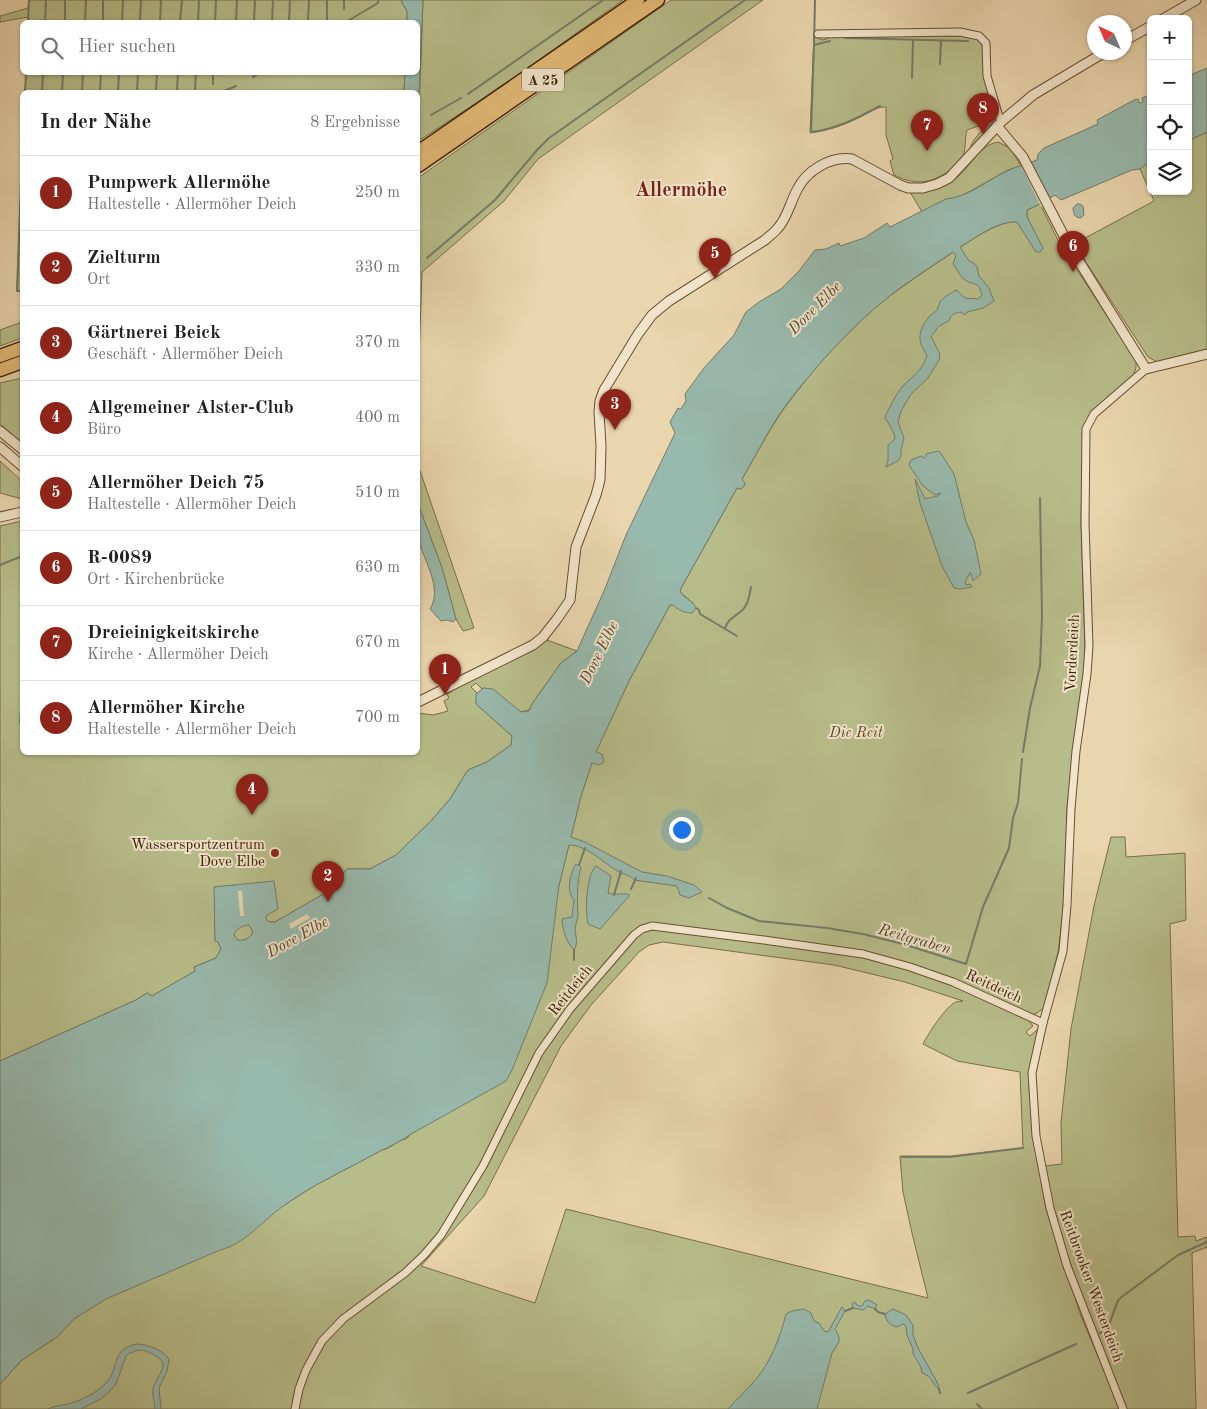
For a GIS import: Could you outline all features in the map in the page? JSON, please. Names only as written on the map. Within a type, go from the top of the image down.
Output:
[{"type":"highway","name":"A 25","points":[[423,155],[638,0]]},
{"type":"highway","name":"A 25","points":[[423,155],[658,0]]},
{"type":"highway","points":[[0,356],[20,349]]},
{"type":"street","points":[[1170,15],[1196,0]]},
{"type":"street","points":[[1132,37],[1147,28]]},
{"type":"street","points":[[818,34],[960,32],[979,36],[986,43],[988,76],[1000,123],[1023,157],[1050,212],[1086,274],[1146,369]]},
{"type":"street","points":[[420,701],[533,645],[543,637],[557,620],[570,600],[576,548],[600,480],[602,446],[600,402],[604,390],[652,315],[669,301],[765,240],[777,229],[783,220],[802,182],[815,170],[830,161],[843,158],[852,159],[908,188],[923,188],[938,184],[956,172],[1000,123],[1033,95],[1092,60]]},
{"type":"street","name":"Vorderdeich","points":[[1043,1022],[1063,951],[1076,751],[1087,674],[1086,429],[1094,414],[1146,369],[1207,354]]},
{"type":"street","points":[[0,431],[20,447]]},
{"type":"street","points":[[0,447],[20,464]]},
{"type":"street","points":[[0,517],[20,512]]},
{"type":"street","name":"Reitdeich","points":[[295,1409],[299,1389],[306,1370],[322,1340],[342,1319],[405,1273],[442,1235],[482,1166],[539,1053],[570,1009],[634,935],[642,929],[652,926],[863,954],[910,966],[953,982],[1043,1022]]},
{"type":"street","name":"Reitbrooker Westerdeich","points":[[1043,1022],[1035,1055],[1032,1088],[1036,1136],[1050,1208],[1067,1266],[1124,1409]]},
{"type":"green space","points":[[29,0],[402,0],[407,11],[407,20],[28,20],[28,17],[0,22],[0,16],[28,8]]},
{"type":"green space","points":[[423,0],[623,0],[498,89],[420,140]]},
{"type":"green space","points":[[671,0],[763,0],[538,159],[504,201],[422,272],[420,330],[420,177]]},
{"type":"green space","points":[[814,33],[818,34],[818,38],[822,40],[827,39],[830,35],[973,36],[980,39],[983,44],[995,115],[981,125],[967,130],[963,156],[958,164],[946,173],[933,180],[920,182],[894,175],[890,161],[893,159],[886,135],[886,107],[874,109],[840,126],[810,133]]},
{"type":"green space","points":[[26,75],[405,75],[404,90],[25,90]]},
{"type":"green space","points":[[993,123],[969,152],[972,143],[978,135]]},
{"type":"green space","points":[[1207,132],[1207,351],[1157,362],[1148,357],[1074,244],[1154,201],[1151,195],[1192,195],[1192,139]]},
{"type":"green space","points":[[998,142],[1010,148],[1021,166],[1008,170],[967,193],[953,199],[946,199],[922,212],[910,192],[934,189],[945,185],[955,179],[980,152],[991,144]]},
{"type":"green space","points":[[1147,163],[1147,185],[1140,169]]},
{"type":"green space","name":"Die Reit","points":[[1040,204],[1060,244],[1136,360],[1133,376],[1083,428],[1081,523],[1085,647],[1084,673],[1067,808],[1064,905],[1058,952],[1044,1008],[1026,1017],[1033,1026],[1026,1032],[1030,1036],[1038,1029],[1029,1073],[1029,1086],[1033,1135],[1046,1209],[1081,1316],[1120,1409],[0,1409],[0,1384],[22,1360],[54,1339],[74,1319],[103,1298],[281,1207],[314,1186],[406,1139],[534,1014],[559,885],[581,796],[595,753],[630,679],[670,605],[694,604],[680,590],[737,488],[741,489],[742,479],[772,427],[813,371],[861,321],[895,292],[964,245],[991,229],[1008,222],[1017,221],[1042,248],[1027,217],[1027,210]],"holes":[[[663,942],[834,965],[905,982],[963,1001],[956,1002],[942,1014],[923,1044],[957,1061],[1020,1072],[1023,1148],[951,1156],[900,1156],[903,1192],[928,1298],[566,1209],[535,1303],[421,1266],[484,1196],[561,1046],[591,1005],[639,952],[649,945]]]},
{"type":"green space","points":[[20,210],[20,291],[17,291]]},
{"type":"green space","points":[[20,323],[20,339],[0,346],[0,330]]},
{"type":"green space","points":[[20,378],[20,441],[0,424],[0,383]]},
{"type":"green space","points":[[0,461],[20,479],[20,498],[0,493]]},
{"type":"green space","points":[[420,471],[474,628],[463,631],[456,619],[442,568],[420,509]]},
{"type":"green space","points":[[20,521],[20,755],[420,755],[420,713],[433,715],[448,711],[444,701],[449,698],[447,694],[458,685],[536,648],[547,640],[577,651],[561,663],[529,710],[521,712],[482,689],[476,683],[471,687],[477,693],[476,704],[512,736],[511,745],[487,762],[468,770],[450,799],[431,821],[396,855],[370,869],[347,869],[325,893],[275,922],[268,922],[266,915],[237,885],[215,887],[215,941],[218,942],[221,949],[216,958],[194,967],[195,971],[152,996],[147,993],[136,1000],[0,1061],[0,526]]},
{"type":"green space","points":[[1111,837],[1125,837],[1126,857],[1185,853],[1186,920],[1170,924],[1178,1237],[1195,1236],[1196,1241],[1207,1237],[1207,1247],[1192,1253],[1196,1409],[1127,1409],[1069,1259],[1053,1208],[1045,1166],[1062,1164],[1061,1123],[1071,1029],[1094,906]]},
{"type":"green space","points":[[243,925],[249,925],[253,932],[247,939],[238,941],[234,935],[235,930]]},
{"type":"water","points":[[402,0],[423,0],[420,71],[420,20],[407,20],[407,11]]},
{"type":"water","points":[[1207,68],[1207,132],[1192,139],[1192,105],[1192,74]]},
{"type":"water","points":[[405,75],[420,75],[419,90],[404,90]]},
{"type":"water","name":"Dove Elbe","points":[[1147,96],[1147,163],[1140,169],[1132,170],[1061,200],[1055,195],[1027,210],[1027,217],[1043,248],[1040,252],[1036,252],[1017,222],[1010,222],[995,227],[960,247],[969,261],[977,267],[979,276],[989,288],[994,301],[983,308],[967,312],[965,315],[961,312],[954,314],[949,321],[938,327],[931,337],[940,354],[939,360],[928,378],[911,394],[901,411],[898,422],[904,438],[901,456],[898,461],[886,467],[888,445],[895,439],[895,436],[885,417],[900,390],[925,361],[927,355],[920,341],[922,327],[937,310],[940,302],[956,290],[965,298],[978,299],[982,295],[978,286],[965,280],[960,275],[953,264],[956,255],[953,252],[903,286],[861,320],[792,397],[742,479],[745,483],[744,486],[741,489],[737,488],[680,590],[696,608],[692,613],[689,613],[670,605],[630,679],[596,752],[602,754],[604,762],[599,765],[592,763],[581,796],[571,837],[585,842],[642,872],[667,876],[694,885],[702,892],[689,898],[680,895],[677,886],[634,880],[583,848],[569,845],[559,885],[547,983],[506,1081],[397,1143],[306,1191],[282,1207],[237,1243],[106,1299],[74,1319],[57,1337],[22,1360],[0,1384],[0,1061],[136,1000],[147,993],[152,996],[195,971],[194,967],[216,958],[221,949],[218,942],[215,941],[214,887],[274,881],[278,909],[267,915],[266,919],[269,922],[275,922],[325,893],[347,869],[370,869],[396,855],[431,821],[450,799],[468,770],[487,762],[511,745],[512,736],[476,704],[476,694],[483,688],[493,689],[521,712],[529,711],[561,663],[577,651],[604,591],[626,535],[675,433],[670,422],[678,408],[681,409],[686,401],[685,394],[704,368],[734,335],[746,312],[781,289],[799,271],[815,250],[826,249],[839,243],[840,246],[864,238],[887,223],[890,227],[946,199],[970,192],[1007,171],[1037,160],[1038,154],[1044,148],[1098,124],[1097,120],[1134,100],[1138,99],[1139,103],[1143,102],[1142,98]],"holes":[[[249,925],[253,932],[249,937],[238,940],[234,935],[240,928]]]},
{"type":"water","points":[[1077,204],[1083,206],[1084,215],[1081,218],[1074,214],[1073,208]]},
{"type":"water","points":[[938,451],[954,474],[966,522],[974,540],[981,574],[973,581],[970,573],[965,582],[966,585],[970,584],[972,587],[954,588],[942,566],[920,503],[915,479],[925,499],[938,496],[941,493],[935,495],[923,486],[909,465],[911,460],[921,456],[924,458],[926,454]]},
{"type":"water","points":[[420,509],[442,568],[456,619],[453,622],[441,621],[430,609],[433,601],[433,583],[421,547]]},
{"type":"water","points":[[575,865],[581,867],[578,891],[578,916],[575,927],[577,942],[574,950],[565,936],[562,919],[572,917],[574,900],[570,892],[570,883]]},
{"type":"water","points":[[596,866],[611,876],[608,893],[630,895],[600,929],[588,924],[587,911],[588,885]]},
{"type":"water","points":[[869,1300],[877,1305],[875,1309],[868,1306],[863,1310],[853,1308],[852,1304],[855,1302],[858,1306],[862,1306],[865,1301]]},
{"type":"water","points":[[842,1307],[845,1311],[835,1329],[839,1342],[832,1353],[817,1409],[728,1409],[754,1382],[767,1364],[786,1314],[804,1309],[811,1313],[814,1321],[819,1323],[824,1331],[828,1332]]},
{"type":"water","points":[[893,1309],[906,1315],[913,1325],[913,1335],[918,1348],[939,1389],[929,1376],[922,1373],[921,1367],[913,1354],[906,1326],[903,1324],[897,1327],[887,1321],[885,1314]]},
{"type":"water","points":[[137,1344],[155,1348],[169,1359],[167,1371],[159,1388],[161,1409],[155,1409],[153,1389],[163,1364],[156,1356],[140,1350],[126,1356],[116,1384],[101,1399],[81,1409],[48,1409],[89,1396],[110,1378],[116,1361],[123,1350]]},
{"type":"pier","points":[[1030,160],[1051,200],[1041,207],[1020,163]]},
{"type":"pier","points":[[238,891],[242,891],[244,916],[240,916]]},
{"type":"pier","points":[[307,914],[310,918],[291,929],[289,924]]},
{"type":"waterway","points":[[28,20],[29,0]]},
{"type":"waterway","points":[[45,20],[46,0]]},
{"type":"waterway","points":[[65,0],[65,20]]},
{"type":"waterway","points":[[85,20],[86,0]]},
{"type":"waterway","points":[[103,0],[103,20]]},
{"type":"waterway","points":[[122,20],[123,0]]},
{"type":"waterway","points":[[140,20],[141,0]]},
{"type":"waterway","points":[[160,20],[161,0]]},
{"type":"waterway","points":[[180,20],[182,0]]},
{"type":"waterway","points":[[198,20],[199,0]]},
{"type":"waterway","points":[[215,20],[216,0]]},
{"type":"waterway","points":[[236,20],[237,0]]},
{"type":"waterway","points":[[254,20],[255,0]]},
{"type":"waterway","points":[[272,20],[273,0]]},
{"type":"waterway","points":[[289,20],[290,0]]},
{"type":"waterway","points":[[308,20],[309,0]]},
{"type":"waterway","points":[[327,0],[327,20]]},
{"type":"waterway","points":[[344,0],[344,9]]},
{"type":"waterway","points":[[349,20],[378,3],[378,0]]},
{"type":"waterway","points":[[468,94],[603,0]]},
{"type":"waterway","points":[[427,258],[495,200],[549,138],[745,0]]},
{"type":"waterway","points":[[814,45],[815,0]]},
{"type":"waterway","points":[[845,38],[968,41]]},
{"type":"waterway","points":[[912,78],[913,40]]},
{"type":"waterway","points":[[830,41],[814,45],[811,132],[838,126],[880,106]]},
{"type":"waterway","points":[[940,64],[941,41]]},
{"type":"waterway","points":[[25,90],[26,75]]},
{"type":"waterway","points":[[42,90],[43,75]]},
{"type":"waterway","points":[[62,90],[63,75]]},
{"type":"waterway","points":[[82,90],[83,75]]},
{"type":"waterway","points":[[100,90],[101,75]]},
{"type":"waterway","points":[[118,90],[119,75]]},
{"type":"waterway","points":[[137,90],[138,75]]},
{"type":"waterway","points":[[156,90],[157,75]]},
{"type":"waterway","points":[[177,90],[178,75]]},
{"type":"waterway","points":[[195,90],[196,75]]},
{"type":"waterway","points":[[213,75],[213,84]]},
{"type":"waterway","points":[[227,90],[236,86]]},
{"type":"waterway","points":[[431,115],[461,98]]},
{"type":"waterway","points":[[20,210],[17,291],[20,291]]},
{"type":"waterway","points":[[1023,752],[1030,708],[1040,666],[1042,616],[1040,498]]},
{"type":"waterway","points":[[0,565],[20,557]]},
{"type":"waterway","points":[[725,628],[730,619],[742,611],[748,602],[751,587]]},
{"type":"waterway","points":[[696,608],[700,614],[737,636]]},
{"type":"waterway","name":"Reitgraben","points":[[709,898],[727,908],[759,921],[863,934],[903,944],[966,964],[983,907],[1009,848],[1013,818],[1018,803],[1022,759]]},
{"type":"waterway","points":[[579,865],[585,848]]},
{"type":"waterway","points":[[614,895],[621,871]]},
{"type":"waterway","points":[[631,889],[636,878]]},
{"type":"waterway","points":[[574,950],[574,960]]},
{"type":"waterway","points":[[902,1157],[950,1157],[1023,1148]]},
{"type":"waterway","points":[[1100,1333],[1110,1322],[1119,1299],[1178,1255],[1207,1242]]},
{"type":"waterway","points":[[845,1311],[853,1308]]},
{"type":"waterway","points":[[875,1309],[885,1314]]},
{"type":"waterway","points":[[968,1393],[1076,1344]]},
{"type":"waterway","points":[[939,1389],[940,1393]]},
{"type":"waterway","points":[[977,1404],[982,1409]]},
{"type":"place","name":"Allermöher Kirche","points":[[983,134]]},
{"type":"place","name":"Dreieinigkeitskirche","points":[[927,151]]},
{"type":"place","name":"R-0089","points":[[1073,272]]},
{"type":"place","name":"Allermöher Deich 75","points":[[715,279]]},
{"type":"place","name":"Gärtnerei Beick","points":[[615,430]]},
{"type":"place","name":"Pumpwerk Allermöhe","points":[[445,695]]},
{"type":"place","name":"Allgemeiner Alster-Club","points":[[252,815]]},
{"type":"place","name":"Wassersportzentrum Dove Elbe","points":[[275,853]]},
{"type":"place","name":"Zielturm","points":[[328,902]]},
{"type":"district","name":"Allermöhe","points":[[681,189]]}]
